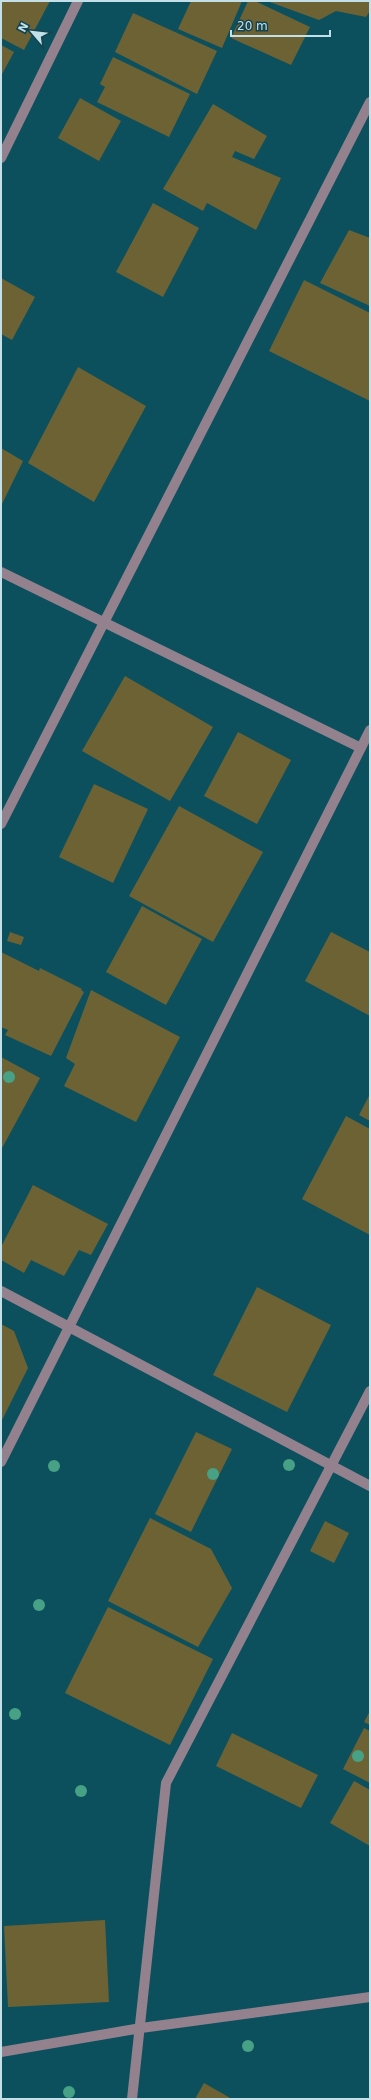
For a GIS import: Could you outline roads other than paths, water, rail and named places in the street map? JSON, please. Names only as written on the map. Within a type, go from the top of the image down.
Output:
[{"type":"street","points":[[1,158],[78,1]]},
{"type":"street","points":[[1,824],[370,102]]},
{"type":"street","points":[[1,572],[361,748]]},
{"type":"street","points":[[1,1462],[370,730]]},
{"type":"street","points":[[1,1291],[370,1486]]},
{"type":"street","points":[[132,2099],[141,2028],[166,1783],[370,1392]]},
{"type":"street","points":[[1,2052],[141,2028],[370,1997]]}]
